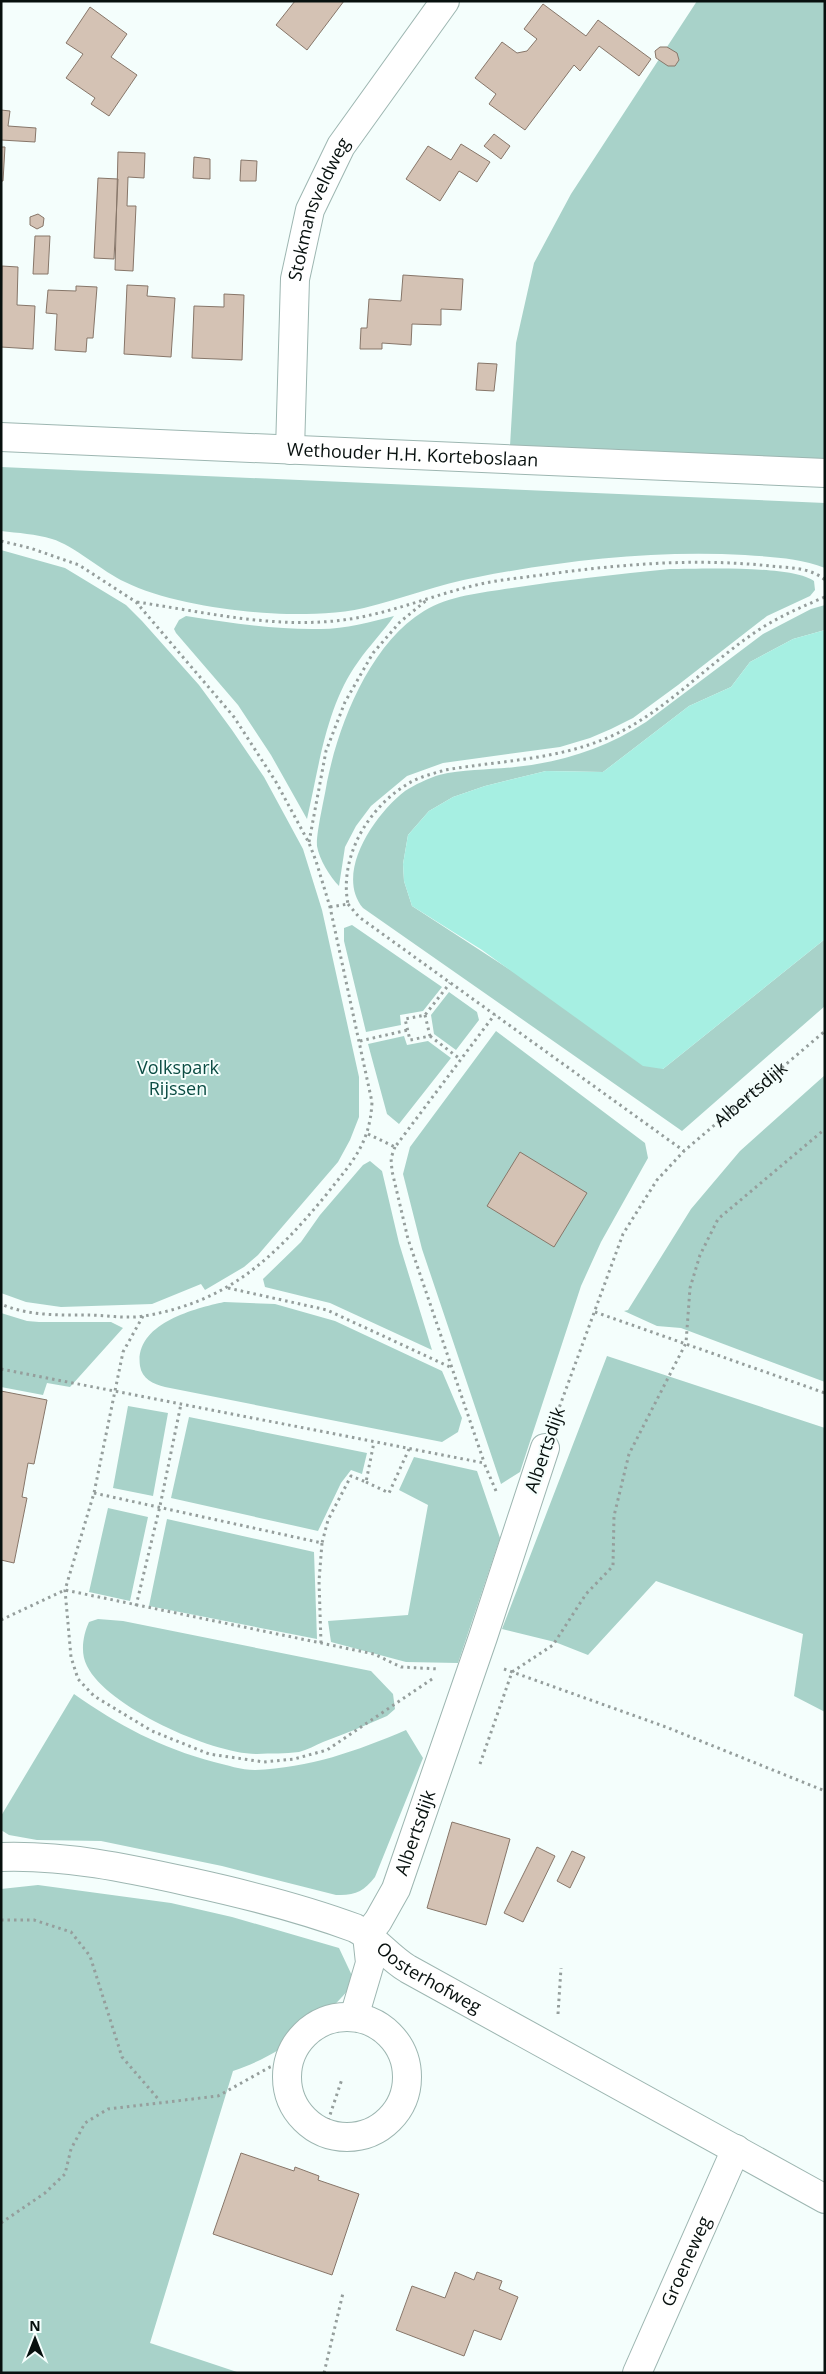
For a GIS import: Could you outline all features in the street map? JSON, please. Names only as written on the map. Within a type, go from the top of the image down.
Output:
[{"type":"street","name":"Stokmansveldweg","points":[[290,450],[295,279],[310,210],[342,146],[446,1]]},
{"type":"street","name":"Wethouder H.H. Korteboslaan","points":[[1,438],[825,473]]},
{"type":"street","name":"Albertsdijk","points":[[367,1934],[378,1921],[396,1889],[545,1448]]},
{"type":"street","name":"Oosterhofweg","points":[[1,1857],[66,1859],[124,1867],[263,1899],[336,1921],[367,1934],[395,1962],[825,2199]]},
{"type":"street","points":[[354,2017],[370,1964],[367,1934]]},
{"type":"street","points":[[337,2017],[354,2017],[379,2027],[390,2035],[402,2052],[408,2072],[406,2092],[398,2111],[383,2126],[364,2135],[344,2138],[324,2133],[309,2124],[297,2111],[289,2096],[286,2078],[289,2060],[296,2045],[307,2032],[321,2023],[337,2017]]},
{"type":"street","name":"Groeneweg","points":[[638,2373],[736,2149]]},
{"type":"path","points":[[1,541],[30,548],[80,565],[136,602],[234,717],[276,782],[309,843],[330,907],[372,1102],[368,1134],[356,1157],[269,1259],[228,1288],[185,1304],[143,1316],[52,1315],[30,1312],[1,1304]]},
{"type":"path","points":[[136,602],[241,618],[308,621],[342,620],[488,583],[576,570],[654,563],[745,563],[807,570],[825,580]]},
{"type":"path","points":[[684,1151],[358,917],[348,904],[346,886],[351,852],[375,813],[404,786],[429,774],[446,770],[554,755],[604,739],[645,716],[755,632],[798,608],[825,597]]},
{"type":"path","points":[[309,843],[326,751],[345,702],[373,653],[400,622],[429,598]]},
{"type":"path","points":[[330,907],[348,904]]},
{"type":"path","points":[[430,1036],[410,1040],[405,1019],[425,1015],[450,983]]},
{"type":"path","points":[[495,1014],[395,1147],[391,1158],[392,1171],[408,1240],[450,1367],[484,1463],[516,1535]]},
{"type":"path","points":[[425,1015],[430,1036],[460,1059]]},
{"type":"path","points":[[360,1041],[408,1030]]},
{"type":"path","name":"Albertsdijk","points":[[545,1448],[623,1234],[657,1180],[684,1151],[825,1031]]},
{"type":"path","points":[[480,1764],[512,1672],[553,1645],[586,1594],[613,1566],[614,1516],[629,1454],[686,1343],[690,1288],[700,1255],[718,1219],[825,1128]]},
{"type":"path","points":[[368,1134],[395,1147]]},
{"type":"path","points":[[228,1288],[327,1310],[450,1367]]},
{"type":"path","points":[[595,1312],[825,1393]]},
{"type":"path","points":[[1,1620],[65,1590],[374,1654],[402,1667],[446,1669],[327,1750],[294,1759],[264,1762],[209,1754],[152,1731],[117,1712],[94,1696],[78,1678],[71,1656],[65,1590],[94,1493],[124,1352],[143,1316]]},
{"type":"path","points":[[1,1369],[484,1463]]},
{"type":"path","points":[[136,1606],[160,1506],[181,1404]]},
{"type":"path","points":[[366,1482],[374,1442]]},
{"type":"path","points":[[321,1643],[319,1581],[322,1543],[328,1520],[351,1476],[389,1493],[409,1448]]},
{"type":"path","points":[[94,1493],[322,1543]]},
{"type":"path","points":[[475,1659],[666,1727],[825,1791]]},
{"type":"path","points":[[1,1920],[34,1920],[71,1932],[90,1956],[122,2057],[160,2102]]},
{"type":"path","points":[[547,2046],[557,2026],[561,1968]]},
{"type":"path","points":[[1,2223],[45,2193],[65,2174],[71,2149],[85,2123],[108,2109],[218,2096],[270,2067],[289,2060]]},
{"type":"path","points":[[324,2133],[342,2079]]},
{"type":"path","points":[[324,2373],[343,2292]]},
{"type":"green space","points":[[697,1],[825,1],[825,460],[510,446],[516,343],[534,263],[571,194]]},
{"type":"green space","points":[[1,467],[825,503],[825,568],[776,557],[712,554],[645,555],[578,561],[478,577],[364,608],[345,611],[316,614],[248,612],[161,596],[116,578],[60,542],[33,535],[1,531]]},
{"type":"green space","name":"Volkspark Rijssen","points":[[1,550],[65,568],[126,605],[199,685],[264,777],[303,849],[322,910],[359,1077],[359,1117],[350,1140],[338,1162],[258,1255],[244,1267],[205,1290],[201,1284],[152,1304],[61,1307],[26,1302],[1,1293]]},
{"type":"green space","points":[[670,569],[745,569],[787,572],[814,581],[815,590],[810,596],[767,616],[633,718],[611,729],[560,747],[443,763],[407,776],[371,806],[356,826],[345,847],[339,886],[325,868],[317,846],[319,824],[332,759],[349,711],[360,687],[388,643],[405,625],[434,606],[467,595],[571,580]]},
{"type":"green space","points":[[825,605],[825,630],[793,639],[750,662],[731,687],[689,706],[603,772],[546,771],[485,786],[453,797],[429,811],[408,835],[403,864],[404,881],[412,906],[663,1069],[825,939],[825,1006],[682,1131],[363,908],[355,894],[353,878],[362,845],[382,814],[405,791],[439,775],[550,762],[600,746],[646,722],[763,634],[811,609]]},
{"type":"green space","points":[[186,616],[254,626],[330,629],[394,616],[358,662],[338,698],[325,738],[307,819],[271,755],[238,705],[176,633],[174,629],[179,620]]},
{"type":"green space","points":[[352,925],[442,987],[423,1011],[400,1015],[401,1025],[366,1032],[344,941],[344,928]]},
{"type":"green space","points":[[449,992],[477,1012],[479,1020],[456,1050],[434,1034],[431,1015]]},
{"type":"green space","points":[[496,1031],[645,1143],[648,1158],[601,1242],[581,1286],[520,1472],[501,1484],[422,1249],[403,1174],[410,1147]]},
{"type":"green space","points":[[404,1036],[407,1045],[428,1041],[451,1058],[399,1124],[387,1114],[368,1044]]},
{"type":"green space","points":[[825,1075],[825,1382],[681,1328],[657,1326],[624,1311],[628,1310],[691,1209],[740,1151]]},
{"type":"green space","points":[[370,1161],[382,1171],[399,1243],[432,1350],[330,1303],[265,1287],[263,1279],[301,1242],[320,1215],[363,1165]]},
{"type":"green space","points":[[224,1302],[275,1304],[335,1321],[442,1371],[462,1418],[458,1432],[442,1442],[165,1387],[146,1378],[140,1366],[141,1351],[146,1339],[156,1329],[182,1314]]},
{"type":"green space","points":[[1,1313],[27,1321],[111,1322],[123,1328],[70,1387],[47,1383],[43,1395],[1,1387]]},
{"type":"green space","points":[[607,1356],[825,1428],[825,1712],[794,1696],[803,1634],[656,1581],[588,1655],[555,1642],[502,1629]]},
{"type":"green space","points":[[128,1406],[168,1413],[153,1496],[113,1488]]},
{"type":"green space","points":[[189,1417],[367,1453],[362,1474],[351,1470],[341,1483],[318,1531],[171,1498]]},
{"type":"green space","points":[[414,1457],[477,1471],[500,1538],[458,1663],[406,1662],[331,1642],[328,1621],[408,1615],[428,1505],[399,1490]]},
{"type":"green space","points":[[108,1508],[148,1517],[130,1601],[89,1592]]},
{"type":"green space","points":[[167,1519],[314,1552],[317,1639],[149,1606]]},
{"type":"green space","points":[[98,1619],[123,1621],[371,1671],[393,1694],[395,1709],[387,1716],[299,1752],[257,1754],[238,1752],[214,1746],[189,1737],[138,1712],[98,1682],[87,1666],[83,1650],[85,1633],[89,1622]]},
{"type":"green space","points":[[74,1694],[107,1716],[158,1743],[214,1762],[239,1768],[255,1770],[275,1769],[314,1762],[369,1745],[406,1730],[423,1758],[375,1877],[363,1889],[349,1895],[336,1895],[222,1866],[101,1841],[37,1840],[9,1835],[1,1830],[1,1816]]},
{"type":"green space","points":[[38,1885],[171,1903],[232,1917],[339,1948],[355,1982],[315,2023],[285,2046],[268,2056],[233,2071],[150,2343],[240,2373],[1,2373],[1,1889]]},
{"type":"shaded area","points":[[825,630],[825,939],[663,1069],[643,1066],[482,950],[412,906],[404,881],[403,864],[408,835],[429,811],[453,797],[485,786],[546,771],[603,772],[689,706],[731,687],[750,662],[793,639]]},
{"type":"building","points":[[295,1],[344,1],[307,50],[276,25]]},
{"type":"building","points":[[543,4],[586,36],[598,20],[651,59],[639,76],[599,46],[580,71],[574,65],[525,130],[489,104],[496,94],[475,78],[502,42],[517,53],[527,51],[537,39],[524,29]]},
{"type":"building","points":[[90,7],[127,34],[111,57],[137,75],[109,116],[91,104],[95,98],[66,78],[83,54],[66,43]]},
{"type":"building","points":[[660,47],[667,47],[677,53],[679,60],[675,66],[668,66],[656,58],[655,51]]},
{"type":"building","points":[[1,110],[10,111],[8,126],[36,128],[35,142],[1,140]]},
{"type":"building","points":[[494,134],[510,146],[501,159],[484,146]]},
{"type":"building","points":[[461,144],[490,162],[477,182],[459,171],[440,201],[406,179],[428,146],[451,160]]},
{"type":"building","points":[[1,147],[5,147],[3,181],[1,181]]},
{"type":"building","points":[[118,152],[145,153],[144,178],[128,177],[127,206],[136,206],[133,271],[115,270]]},
{"type":"building","points":[[194,157],[210,159],[210,179],[193,178]]},
{"type":"building","points":[[241,160],[257,161],[256,181],[240,181]]},
{"type":"building","points":[[98,178],[118,179],[114,259],[94,258]]},
{"type":"building","points":[[38,214],[44,218],[43,226],[37,229],[30,225],[30,217]]},
{"type":"building","points":[[35,236],[50,236],[48,274],[33,274]]},
{"type":"building","points":[[2,266],[18,267],[17,305],[35,306],[33,349],[1,347]]},
{"type":"building","points":[[403,275],[463,279],[461,310],[441,309],[441,325],[412,324],[411,345],[382,343],[382,349],[360,349],[361,328],[367,328],[369,299],[401,301]]},
{"type":"building","points":[[127,285],[148,286],[147,296],[175,298],[171,357],[124,354]]},
{"type":"building","points":[[76,286],[97,287],[93,338],[87,338],[86,352],[55,350],[57,314],[46,313],[48,290],[76,291]]},
{"type":"building","points":[[224,294],[244,295],[242,360],[192,358],[194,306],[224,307]]},
{"type":"building","points":[[478,363],[497,364],[494,391],[476,390]]},
{"type":"building","points":[[520,1152],[587,1193],[554,1247],[487,1206]]},
{"type":"building","points":[[1,1391],[47,1400],[34,1464],[28,1463],[22,1497],[27,1498],[14,1563],[1,1560]]},
{"type":"building","points":[[452,1822],[510,1839],[486,1925],[427,1908]]},
{"type":"building","points":[[537,1847],[555,1856],[523,1922],[504,1913]]},
{"type":"building","points":[[572,1851],[585,1857],[570,1888],[557,1881]]},
{"type":"building","points":[[241,2153],[294,2171],[295,2167],[319,2176],[318,2180],[359,2194],[332,2275],[213,2234]]},
{"type":"building","points":[[455,2272],[474,2280],[477,2272],[502,2281],[499,2289],[518,2297],[501,2340],[474,2330],[464,2356],[396,2330],[412,2286],[445,2298]]}]
